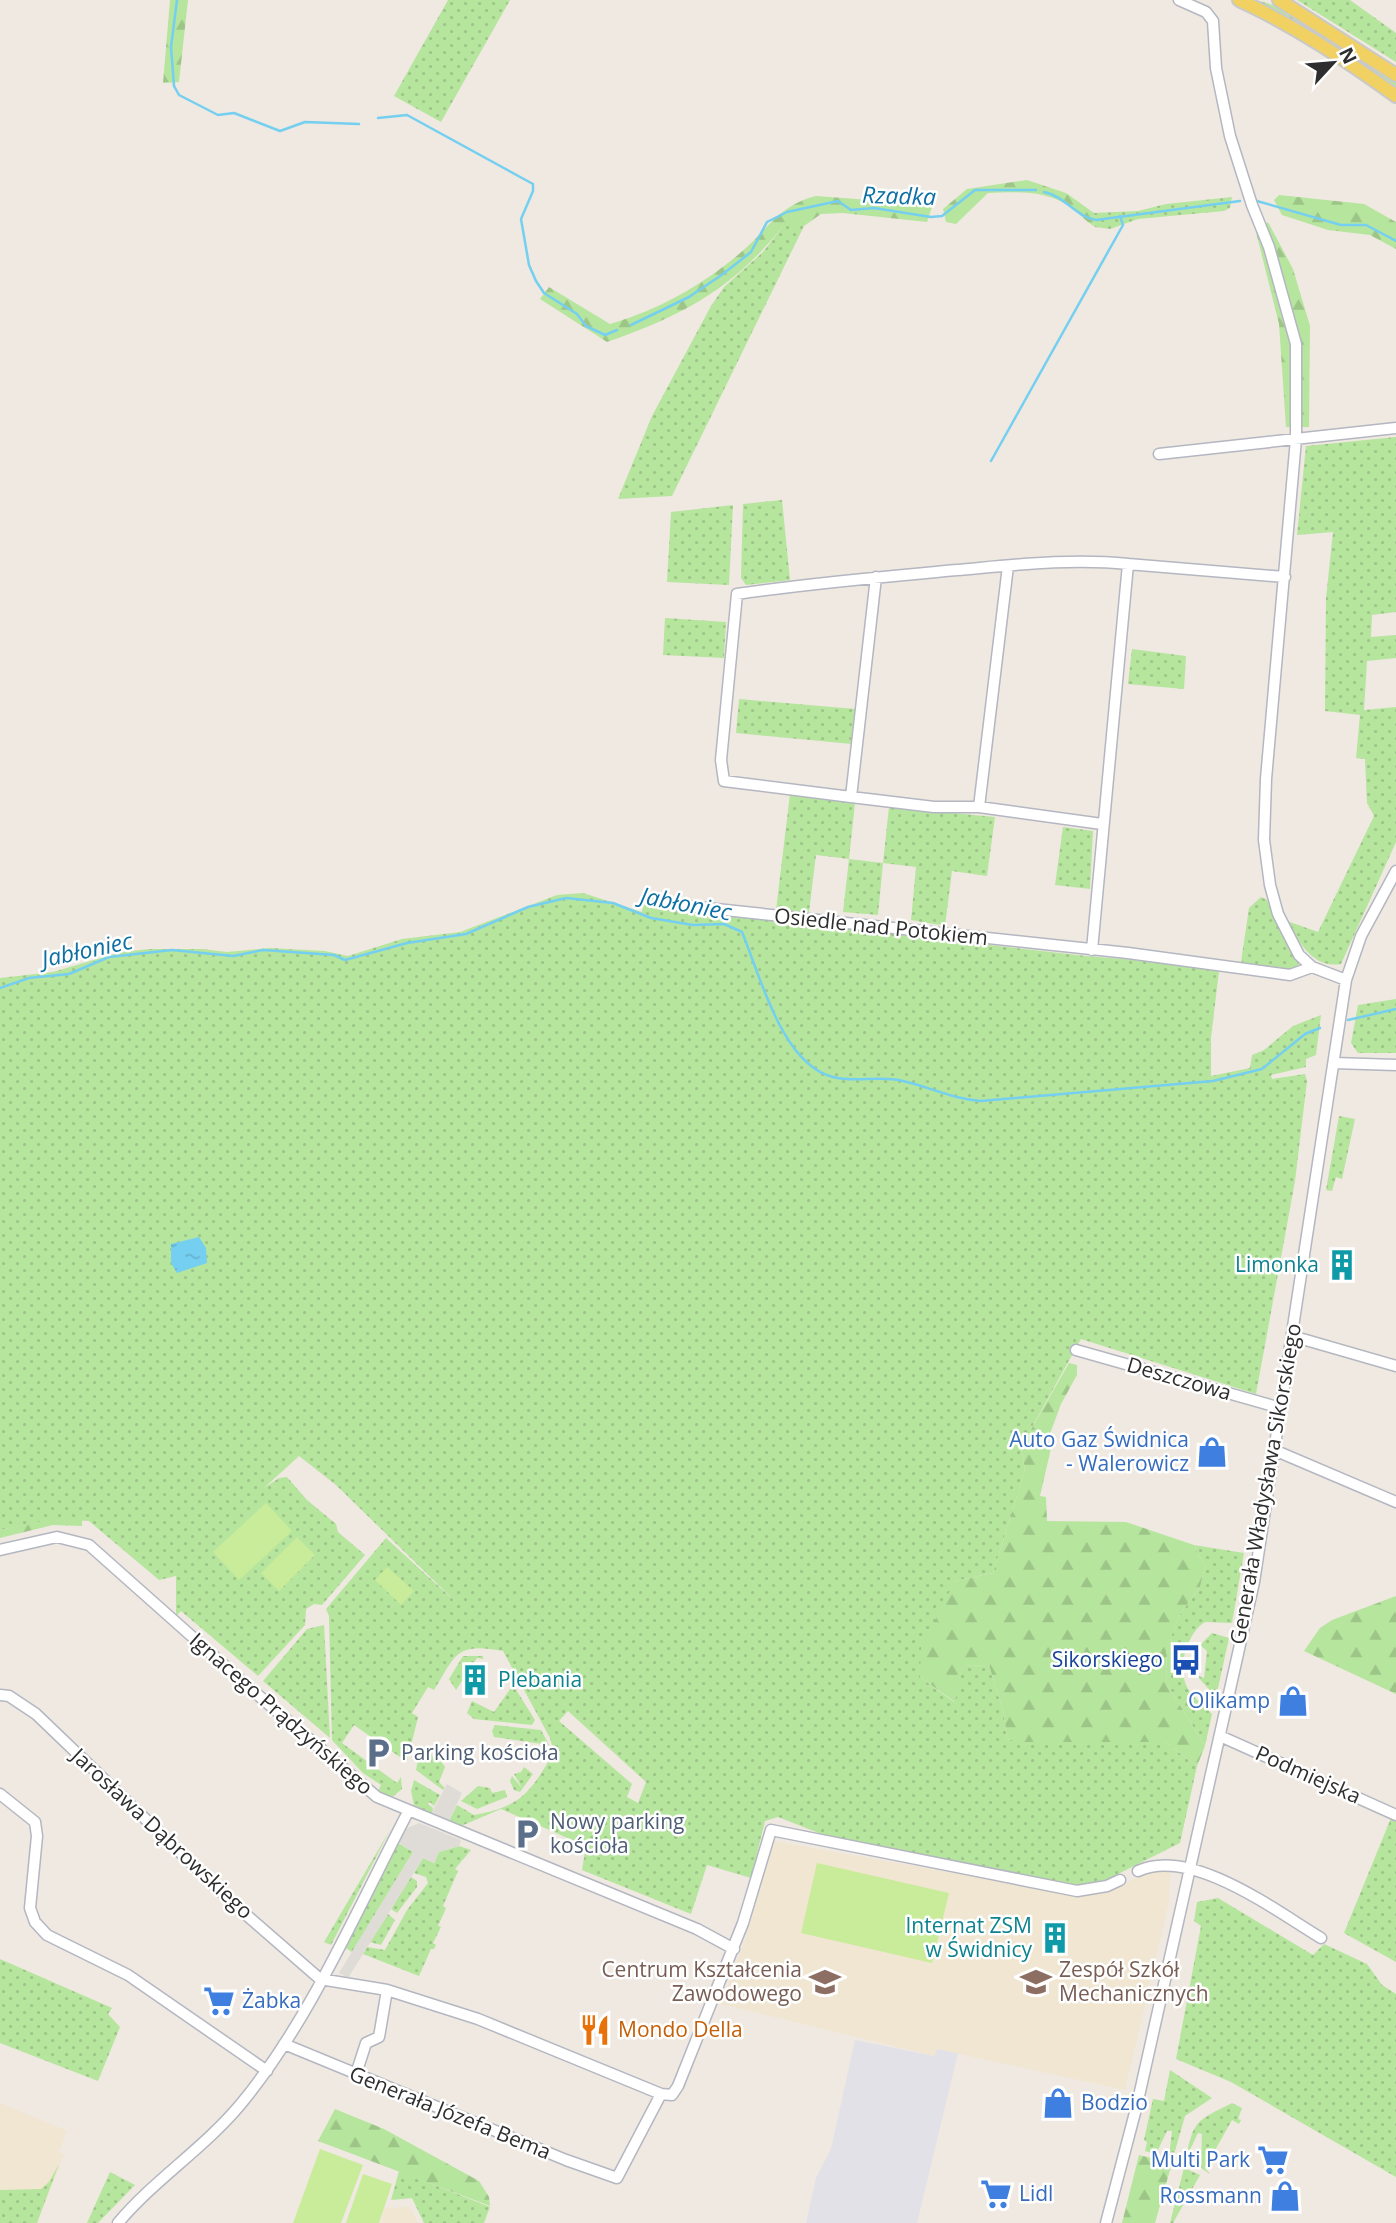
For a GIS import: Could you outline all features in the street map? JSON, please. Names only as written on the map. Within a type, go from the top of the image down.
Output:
[{"type":"main road","points":[[1239,0],[1268,14],[1351,64],[1396,96]]},
{"type":"main road","points":[[1279,0],[1396,75]]},
{"type":"street","points":[[1179,0],[1206,12],[1213,21],[1216,68],[1230,136],[1269,247],[1296,344],[1296,439],[1266,779],[1264,840],[1278,914],[1299,955],[1312,967],[1346,980]]},
{"type":"street","points":[[1159,454],[1396,428]]},
{"type":"street","points":[[1102,824],[979,807],[934,807],[724,781],[721,760],[737,594],[842,579],[1091,560],[1285,577]]},
{"type":"street","points":[[1092,950],[1128,564]]},
{"type":"street","points":[[979,807],[1008,566]]},
{"type":"street","points":[[851,797],[876,577]]},
{"type":"street","name":"Generała Władysława Sikorskiego","points":[[1106,2223],[1136,2105],[1254,1582],[1278,1451],[1281,1408],[1346,980],[1361,936],[1396,872]]},
{"type":"street","name":"Osiedle nad Potokiem","points":[[669,904],[1092,950],[1290,975],[1312,967]]},
{"type":"street","points":[[1334,1063],[1396,1065]]},
{"type":"street","points":[[1292,1336],[1396,1366]]},
{"type":"street","name":"Deszczowa","points":[[1076,1350],[1281,1408]]},
{"type":"street","points":[[1278,1451],[1396,1502]]},
{"type":"street","name":"Ignacego Prądzyńskiego","points":[[0,1550],[57,1538],[74,1539],[89,1545],[377,1797],[697,1929],[734,1949]]},
{"type":"street","name":"Jarosława Dąbrowskiego","points":[[0,1695],[9,1696],[36,1714],[234,1905],[320,1979]]},
{"type":"street","name":"Podmiejska","points":[[1220,1736],[1396,1815]]},
{"type":"street","points":[[0,1794],[35,1822],[37,1836],[30,1908],[35,1922],[47,1935],[128,1975],[267,2071]]},
{"type":"street","points":[[118,2223],[204,2144],[267,2071],[320,1979],[408,1812]]},
{"type":"street","points":[[320,1979],[387,1990],[478,2019],[661,2094],[671,2095],[678,2086],[734,1949],[771,1830],[1077,1891],[1107,1886],[1120,1880]]},
{"type":"street","points":[[1138,1871],[1160,1863],[1220,1879],[1321,1938]]},
{"type":"street","points":[[356,2074],[366,2043],[379,2037],[387,1990]]},
{"type":"street","name":"Generała Józefa Bema","points":[[284,2044],[566,2160],[617,2178],[661,2094]]},
{"type":"shaded area","points":[[447,1784],[462,1793],[449,1821],[432,1812]]},
{"type":"shaded area","points":[[419,1823],[461,1840],[459,1846],[439,1852],[434,1863],[423,1858],[348,1978],[339,1973],[413,1852],[398,1842],[407,1828]]},
{"type":"shaded area","name":"Zespół Szkół Mechanicznych","points":[[773,1841],[1077,1895],[1113,1889],[1158,1868],[1170,1871],[1169,1901],[1125,2090],[937,2049],[935,2056],[721,2004],[746,1937]]},
{"type":"shaded area","points":[[855,2040],[934,2056],[936,2048],[958,2053],[917,2223],[806,2223],[816,2178],[831,2149]]},
{"type":"shaded area","points":[[0,2103],[67,2131],[59,2152],[64,2155],[37,2223],[0,2223]]},
{"type":"shaded area","points":[[410,2207],[418,2223],[381,2223],[385,2208]]},
{"type":"green space","points":[[170,0],[188,0],[179,82],[163,83]]},
{"type":"green space","points":[[448,0],[510,0],[441,122],[394,96]]},
{"type":"green space","points":[[1251,0],[1266,3],[1304,20],[1396,81],[1396,88],[1334,46]]},
{"type":"green space","points":[[1297,0],[1350,0],[1396,33],[1396,62]]},
{"type":"green space","points":[[1027,180],[1066,193],[1094,213],[1095,227],[1060,201],[1020,192],[988,193],[956,224],[946,222],[943,209],[967,189]]},
{"type":"green space","points":[[1279,195],[1364,204],[1396,222],[1396,249],[1370,235],[1328,230],[1282,215],[1274,200]]},
{"type":"green space","points":[[816,196],[932,207],[927,222],[843,213],[821,214],[804,226],[783,226],[745,267],[704,298],[659,322],[607,342],[540,299],[549,287],[610,324],[628,318],[694,287],[739,254],[782,212]]},
{"type":"green space","points":[[1232,197],[1230,208],[1224,211],[1138,219],[1110,229],[1095,227],[1094,213],[1138,211],[1166,204]]},
{"type":"green space","points":[[1268,222],[1293,269],[1310,326],[1309,427],[1286,427],[1279,324],[1256,232]]},
{"type":"green space","points":[[783,226],[804,226],[672,496],[618,499],[652,416],[711,306],[724,287],[763,252]]},
{"type":"green space","points":[[1396,437],[1396,612],[1372,615],[1371,637],[1396,635],[1396,658],[1367,661],[1364,710],[1396,707],[1396,842],[1341,964],[1331,964],[1322,962],[1308,952],[1287,921],[1318,932],[1374,816],[1367,803],[1365,759],[1356,758],[1360,715],[1325,711],[1326,598],[1333,532],[1297,535],[1306,446]]},
{"type":"green space","points":[[782,500],[790,580],[746,585],[741,578],[743,504]]},
{"type":"green space","points":[[733,505],[729,585],[667,582],[671,512]]},
{"type":"green space","points":[[665,618],[726,622],[724,658],[663,655]]},
{"type":"green space","points":[[1132,649],[1186,656],[1184,689],[1128,684]]},
{"type":"green space","points":[[739,699],[855,709],[852,744],[736,733]]},
{"type":"green space","points":[[790,794],[855,803],[849,859],[816,855],[809,912],[776,910]]},
{"type":"green space","points":[[889,807],[995,817],[987,876],[952,871],[945,926],[911,920],[916,867],[883,863]]},
{"type":"green space","points":[[1063,827],[1093,831],[1090,889],[1055,885]]},
{"type":"green space","points":[[849,859],[883,863],[878,915],[843,912]]},
{"type":"green space","points":[[583,893],[642,912],[644,898],[668,899],[667,908],[1086,956],[1236,968],[1219,971],[1211,1038],[1211,1076],[1250,1068],[1252,1055],[1264,1050],[1293,1026],[1321,1015],[1316,1055],[1306,1059],[1306,1067],[1271,1075],[1272,1079],[1305,1074],[1307,1081],[1295,1181],[1256,1394],[1081,1339],[1021,1447],[1025,1470],[993,1573],[955,1581],[920,1677],[954,1702],[962,1666],[989,1665],[1004,1714],[1007,1739],[1020,1742],[1165,1742],[1197,1766],[1180,1843],[1104,1881],[1081,1886],[824,1835],[778,1817],[765,1821],[751,1878],[707,1865],[691,1914],[582,1870],[586,1846],[501,1809],[461,1826],[449,1821],[457,1805],[474,1815],[514,1802],[539,1777],[554,1752],[550,1738],[503,1651],[475,1648],[466,1650],[453,1659],[434,1690],[428,1687],[412,1713],[418,1717],[407,1762],[354,1725],[342,1743],[397,1783],[401,1777],[402,1789],[391,1798],[378,1791],[381,1785],[363,1773],[332,1740],[329,1616],[326,1609],[386,1538],[458,1604],[336,1485],[299,1456],[264,1488],[279,1478],[287,1477],[307,1500],[336,1524],[338,1532],[365,1555],[322,1605],[314,1604],[306,1609],[305,1625],[258,1676],[181,1611],[176,1616],[176,1576],[159,1580],[89,1521],[57,1519],[0,1530],[0,978],[53,972],[121,952],[150,949],[227,952],[270,948],[325,951],[348,956],[402,939],[460,932],[557,895]],"holes":[[[568,1711],[646,1782],[638,1803],[627,1797],[632,1784],[559,1721]]]},
{"type":"green space","points":[[1261,897],[1267,900],[1300,967],[1284,970],[1241,962],[1249,908]]},
{"type":"green space","points":[[1396,999],[1396,1053],[1358,1053],[1351,1043],[1358,1005]]},
{"type":"green space","points":[[1339,1116],[1355,1119],[1342,1179],[1336,1177],[1332,1191],[1326,1190]]},
{"type":"green space","points":[[1069,1363],[1077,1365],[1077,1375],[1061,1404],[1047,1442],[1052,1444],[1040,1496],[1046,1497],[1047,1521],[1126,1522],[1194,1545],[1205,1567],[1200,1587],[1180,1614],[1166,1651],[1167,1684],[1205,1746],[1197,1766],[1165,1742],[1019,1742],[1007,1739],[1004,1714],[989,1665],[962,1666],[955,1702],[920,1677],[921,1647],[955,1581],[993,1573],[1025,1470],[1021,1447]]},
{"type":"green space","points":[[266,1503],[292,1531],[239,1580],[213,1552]]},
{"type":"green space","points":[[57,1518],[82,1520],[82,1526],[53,1525],[0,1538],[0,1530]]},
{"type":"green space","points":[[297,1537],[315,1555],[279,1591],[261,1573]]},
{"type":"green space","points":[[1194,1545],[1244,1553],[1232,1623],[1205,1622],[1193,1634],[1185,1652],[1183,1672],[1188,1689],[1212,1714],[1205,1746],[1167,1684],[1166,1650],[1180,1614],[1200,1587],[1205,1567]]},
{"type":"green space","points":[[387,1567],[414,1591],[401,1605],[375,1580]]},
{"type":"green space","points":[[1396,1596],[1396,1694],[1304,1651],[1320,1628],[1332,1620]]},
{"type":"green space","points":[[324,1625],[330,1738],[263,1681],[307,1629]]},
{"type":"green space","points":[[1212,1633],[1229,1638],[1216,1697],[1196,1675],[1204,1678],[1207,1651],[1200,1645]]},
{"type":"green space","points":[[463,1656],[483,1656],[483,1659],[477,1658],[456,1690],[449,1679]]},
{"type":"green space","points":[[513,1685],[535,1720],[532,1725],[474,1719],[467,1713],[472,1701],[494,1712]]},
{"type":"green space","points":[[495,1725],[541,1730],[549,1745],[494,1737],[492,1731]]},
{"type":"green space","points":[[429,1747],[433,1758],[438,1757],[445,1767],[439,1782],[444,1787],[443,1790],[416,1770],[420,1750]]},
{"type":"green space","points":[[524,1767],[533,1774],[520,1792],[514,1790],[510,1781],[512,1776],[522,1788],[514,1774],[521,1772]]},
{"type":"green space","points":[[414,1780],[440,1795],[434,1806],[430,1802],[428,1804],[433,1808],[432,1814],[414,1805],[411,1791]]},
{"type":"green space","points":[[478,1786],[490,1788],[492,1793],[505,1790],[507,1797],[477,1809],[461,1801]]},
{"type":"green space","points":[[1391,1818],[1396,1821],[1396,1962],[1344,1933]]},
{"type":"green space","points":[[390,1830],[331,1945],[324,1942]]},
{"type":"green space","points":[[398,1843],[413,1852],[352,1952],[344,1947]]},
{"type":"green space","points":[[459,1846],[471,1850],[455,1869],[458,1871],[443,1906],[446,1908],[438,1926],[441,1927],[433,1943],[436,1945],[431,1949],[419,1976],[363,1954],[367,1947],[385,1950],[407,1910],[428,1883],[426,1877],[414,1873],[423,1858],[434,1863],[439,1852]]},
{"type":"green space","points":[[817,1863],[949,1893],[932,1963],[801,1933]]},
{"type":"green space","points":[[411,1877],[417,1881],[417,1887],[397,1913],[391,1909]]},
{"type":"green space","points":[[1218,1898],[1313,1955],[1324,1944],[1367,1964],[1382,1985],[1396,1994],[1396,2177],[1231,2082],[1176,2059],[1201,1926],[1194,1921],[1197,1902]]},
{"type":"green space","points":[[388,1914],[395,1920],[381,1945],[370,1942]]},
{"type":"green space","points":[[0,1959],[112,2008],[108,2014],[120,2027],[98,2081],[0,2043]]},
{"type":"green space","points":[[1170,2070],[1212,2098],[1185,2116],[1173,2158],[1169,2157],[1172,2131],[1167,2131],[1156,2154],[1145,2151],[1147,2142],[1144,2140],[1153,2099],[1164,2101]]},
{"type":"green space","points":[[1232,2103],[1242,2108],[1238,2119],[1241,2120],[1239,2124],[1232,2120],[1205,2168],[1210,2174],[1201,2168],[1202,2134],[1198,2133],[1186,2158],[1192,2135],[1204,2118]]},
{"type":"green space","points":[[335,2109],[384,2129],[479,2181],[489,2197],[490,2206],[318,2141]]},
{"type":"green space","points":[[320,2149],[363,2165],[341,2223],[293,2223]]},
{"type":"green space","points":[[1139,2155],[1172,2163],[1155,2223],[1122,2223]]},
{"type":"green space","points":[[59,2164],[37,2223],[0,2223],[0,2190],[41,2189],[49,2182]]},
{"type":"green space","points":[[1184,2168],[1200,2175],[1173,2223],[1170,2223]]},
{"type":"green space","points":[[399,2171],[490,2207],[484,2223],[424,2223],[412,2198],[391,2200]]},
{"type":"green space","points":[[110,2172],[135,2185],[98,2223],[87,2223]]},
{"type":"green space","points":[[363,2174],[392,2184],[379,2223],[346,2223]]},
{"type":"water","points":[[199,1237],[206,1248],[207,1263],[177,1273],[171,1263],[171,1244]]},
{"type":"waterway","name":"Rzadka","points":[[177,0],[171,47],[174,86],[179,95],[218,115],[234,113],[280,131],[305,122],[359,124]]},
{"type":"waterway","name":"Rzadka","points":[[378,118],[407,115],[533,184],[533,191],[521,219],[529,265],[536,281],[544,293],[577,314],[586,326],[605,335],[617,330]]},
{"type":"waterway","name":"Rzadka","points":[[631,325],[689,297],[723,274],[751,252],[767,222],[787,212],[838,201],[851,210],[874,208],[931,217],[942,216],[975,190],[1036,190]]},
{"type":"waterway","name":"Rzadka","points":[[1044,192],[1058,198],[1082,215],[1096,220],[1240,201]]},
{"type":"waterway","name":"Rzadka","points":[[1257,201],[1341,225],[1366,225],[1396,241]]},
{"type":"waterway","points":[[991,461],[1123,225],[1120,216]]},
{"type":"waterway","name":"Jabłoniec","points":[[0,988],[29,978],[69,974],[109,957],[172,950],[233,956],[263,950],[334,955],[345,960],[407,943],[466,934],[528,907],[566,898],[613,903],[651,918],[693,925],[724,924],[742,932],[765,994],[787,1037],[815,1069],[841,1079],[894,1079],[960,1098],[981,1101],[1213,1081],[1262,1069],[1305,1034],[1320,1028]]},
{"type":"waterway","name":"Jabłoniec","points":[[1348,1020],[1396,1009]]},
{"type":"place","name":"Limonka","points":[[1342,1265]]},
{"type":"place","name":"Auto Gaz Świdnica - Walerowicz","points":[[1212,1452]]},
{"type":"place","name":"Sikorskiego","points":[[1186,1660]]},
{"type":"place","name":"Plebania","points":[[475,1680]]},
{"type":"place","name":"Olikamp","points":[[1293,1701]]},
{"type":"place","name":"Parking kościoła","points":[[378,1753]]},
{"type":"place","name":"Nowy parking kościoła","points":[[527,1834]]},
{"type":"place","name":"Internat ZSM w Świdnicy","points":[[1055,1938]]},
{"type":"place","name":"Centrum Kształcenia Zawodowego","points":[[825,1982]]},
{"type":"place","name":"Zespół Szkół Mechanicznych","points":[[1036,1982]]},
{"type":"place","name":"Żabka","points":[[219,2001]]},
{"type":"place","name":"Mondo Della","points":[[595,2030]]},
{"type":"place","name":"Bodzio","points":[[1058,2103]]},
{"type":"place","name":"Multi Park","points":[[1273,2160]]},
{"type":"place","name":"Lidl","points":[[996,2194]]},
{"type":"place","name":"Rossmann","points":[[1285,2196]]}]
